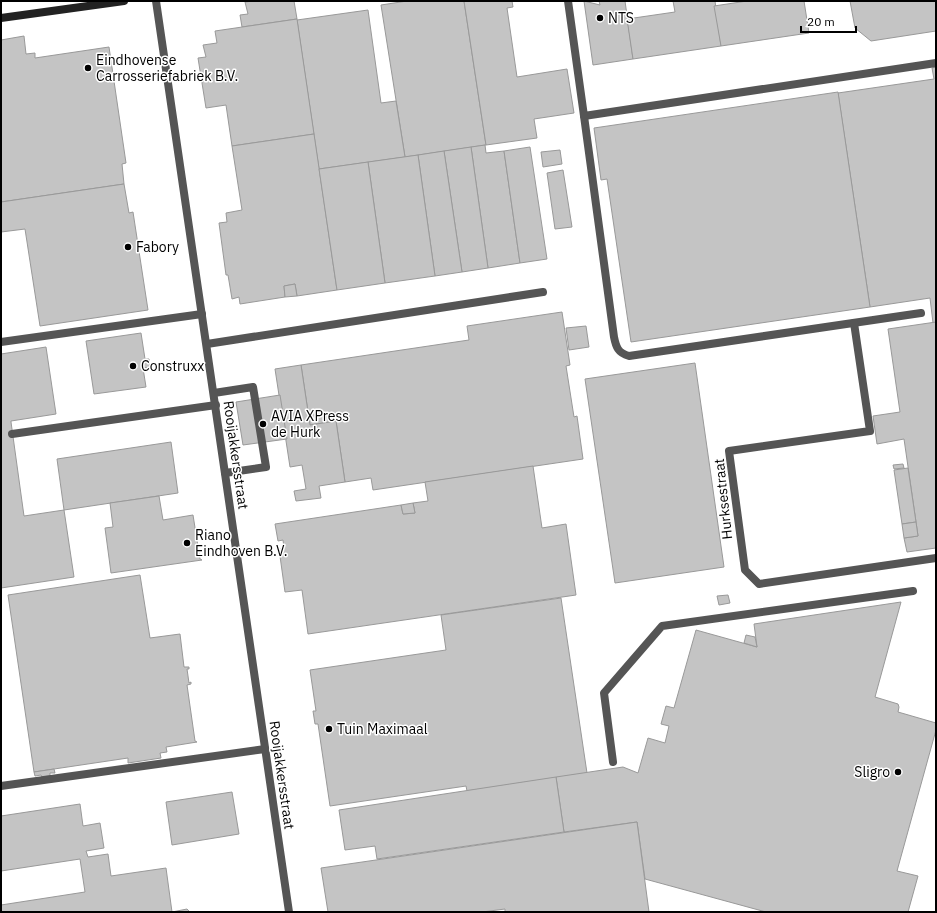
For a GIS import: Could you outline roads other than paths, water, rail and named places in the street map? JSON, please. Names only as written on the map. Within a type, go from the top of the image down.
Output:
[{"type":"street","points":[[1,18],[124,1]]},
{"type":"street","name":"Rooijakkersstraat","points":[[156,1],[289,912]]},
{"type":"street","points":[[568,1],[615,345],[620,352],[629,356],[921,313]]},
{"type":"street","points":[[584,116],[936,63]]},
{"type":"street","points":[[207,344],[543,292]]},
{"type":"street","points":[[1,342],[202,314]]},
{"type":"street","name":"Hurksestraat","points":[[854,323],[870,431],[729,451],[744,570],[759,584],[936,558]]},
{"type":"street","points":[[214,393],[253,387],[266,466],[225,473]]},
{"type":"street","points":[[12,434],[216,406]]},
{"type":"street","points":[[613,762],[604,693],[662,626],[913,591]]},
{"type":"street","points":[[1,786],[265,749]]},
{"type":"place","name":"NTS","points":[[600,18]]},
{"type":"place","name":"Eindhovense Carrosseriefabriek B.V.","points":[[88,68]]},
{"type":"place","name":"Fabory","points":[[128,247]]},
{"type":"place","name":"Construxx","points":[[133,366]]},
{"type":"place","name":"AVIA XPress de Hurk","points":[[263,424]]},
{"type":"place","name":"Riano Eindhoven B.V.","points":[[187,543]]},
{"type":"place","name":"Tuin Maximaal","points":[[329,729]]},
{"type":"place","name":"Sligro","points":[[898,772]]}]
